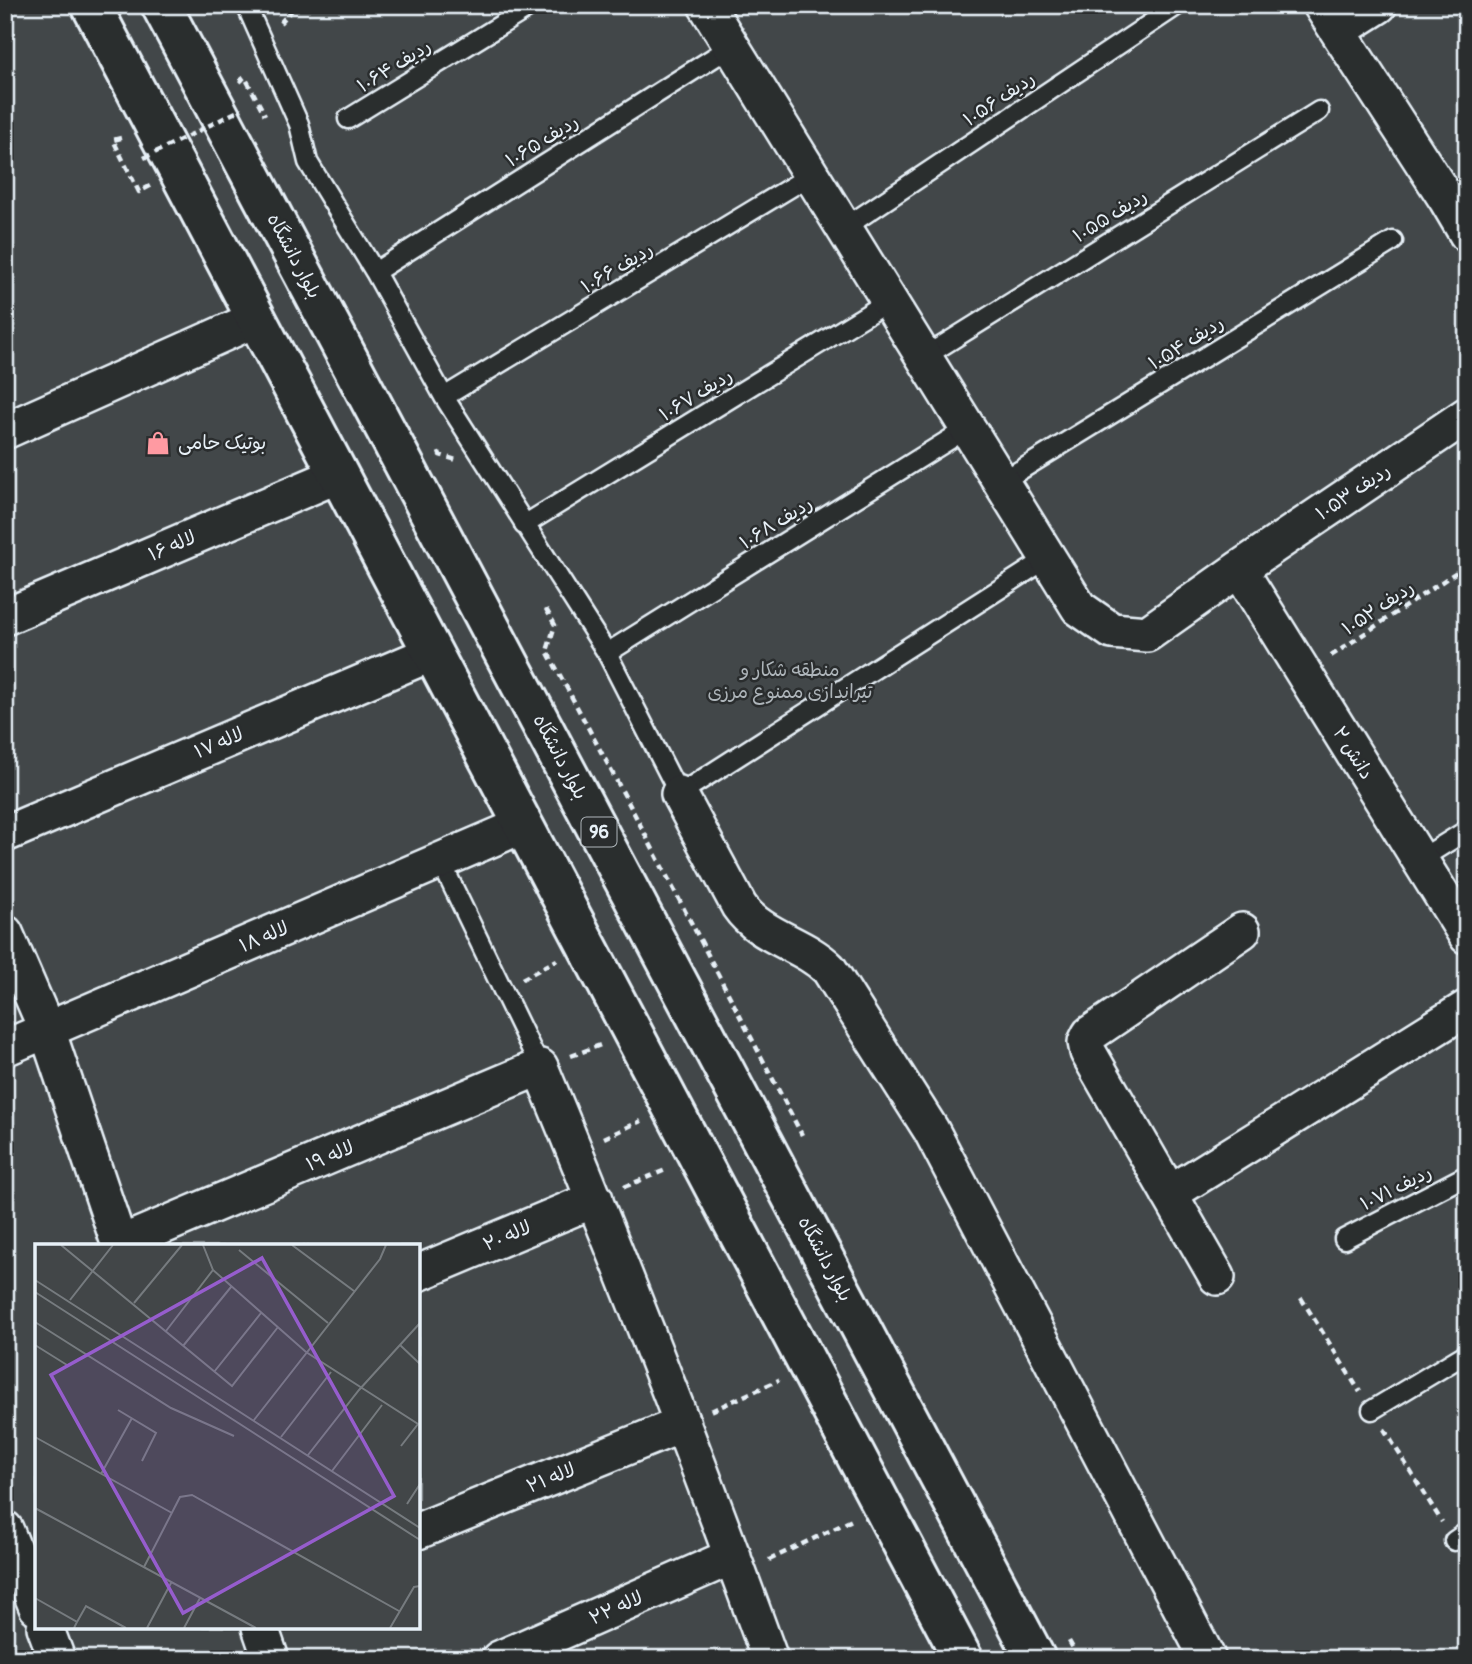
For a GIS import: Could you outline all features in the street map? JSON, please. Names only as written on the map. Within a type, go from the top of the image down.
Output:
[{"type":"main road","points":[[91,5],[964,1659]]},
{"type":"main road","name":"بلوار دانشگاه","points":[[161,5],[1035,1659]]},
{"type":"street","name":"ردیف ۱۰۵۳","points":[[706,5],[1079,608],[1112,631],[1147,634],[1467,415]]},
{"type":"street","points":[[1379,5],[1329,18],[1366,77],[1457,194],[1467,233]]},
{"type":"street","points":[[5,432],[256,319]]},
{"type":"street","name":"لاله ۱۶","points":[[5,617],[338,475]]},
{"type":"street","name":"دانش ۲","points":[[1239,569],[1467,936]]},
{"type":"street","name":"لاله ۱۷","points":[[5,834],[432,653]]},
{"type":"street","points":[[679,794],[746,916],[818,958],[829,969],[931,1130],[1208,1659]]},
{"type":"street","name":"لاله ۱۸","points":[[5,1048],[523,825]]},
{"type":"street","points":[[1217,1277],[1088,1052],[1086,1042],[1090,1034],[1241,931]]},
{"type":"street","points":[[5,933],[47,1030],[120,1244]]},
{"type":"street","points":[[1170,1194],[1467,1008]]},
{"type":"street","points":[[540,1067],[683,1424],[770,1659]]},
{"type":"street","name":"لاله ۱۹","points":[[122,1244],[540,1067]]},
{"type":"street","name":"لاله ۲۰","points":[[420,1272],[595,1199]]},
{"type":"street","name":"لاله ۲۱","points":[[420,1530],[683,1424]]},
{"type":"street","points":[[5,1529],[35,1602]]},
{"type":"street","name":"لاله ۲۲","points":[[499,1659],[736,1565]]},
{"type":"street","points":[[46,1629],[57,1659]]},
{"type":"street","points":[[261,1629],[271,1659]]},
{"type":"lane","points":[[246,5],[299,124],[308,162],[375,272],[444,397],[607,653],[679,794],[1048,558]]},
{"type":"lane","name":"ردیف ۱۰۶۴","points":[[348,119],[533,5]]},
{"type":"lane","name":"ردیف ۱۰۵۶","points":[[844,228],[1178,5]]},
{"type":"lane","name":"ردیف ۱۰۶۵","points":[[375,272],[732,46]]},
{"type":"lane","name":"ردیف ۱۰۵۵","points":[[924,357],[1319,111]]},
{"type":"lane","name":"ردیف ۱۰۶۶","points":[[444,397],[811,175]]},
{"type":"lane","name":"ردیف ۱۰۵۴","points":[[1001,482],[1393,241]]},
{"type":"lane","name":"ردیف ۱۰۶۷","points":[[524,525],[889,301]]},
{"type":"lane","name":"ردیف ۱۰۶۸","points":[[607,653],[968,428]]},
{"type":"lane","points":[[1419,860],[1467,830]]},
{"type":"lane","points":[[440,860],[540,1067]]},
{"type":"lane","name":"ردیف ۱۰۷۱","points":[[1344,1239],[1467,1175]]},
{"type":"lane","points":[[1372,1410],[1467,1353]]},
{"type":"path","points":[[253,102],[266,127]]},
{"type":"path","points":[[144,158],[242,109]]},
{"type":"path","points":[[434,443],[440,455],[459,461]]},
{"type":"path","name":"ردیف ۱۰۵۲","points":[[1304,675],[1467,565]]},
{"type":"path","points":[[543,602],[555,625],[547,651],[803,1136]]},
{"type":"path","points":[[599,832],[679,794]]},
{"type":"path","points":[[503,989],[586,945]]},
{"type":"path","points":[[540,1067],[633,1033]]},
{"type":"path","points":[[575,1153],[642,1120]]},
{"type":"path","points":[[595,1199],[698,1156]]},
{"type":"path","points":[[683,1424],[779,1380],[814,1377]]},
{"type":"path","points":[[736,1565],[853,1519]]},
{"type":"path","points":[[1066,1636],[1079,1659]]},
{"type":"green space","name":"منطقه شکار و تیراندازی ممنوع مرزی","points":[[5,5],[1467,5],[1467,1659],[5,1659]]},
{"type":"place","name":"بوتیک حامی","points":[[158,443]]}]
